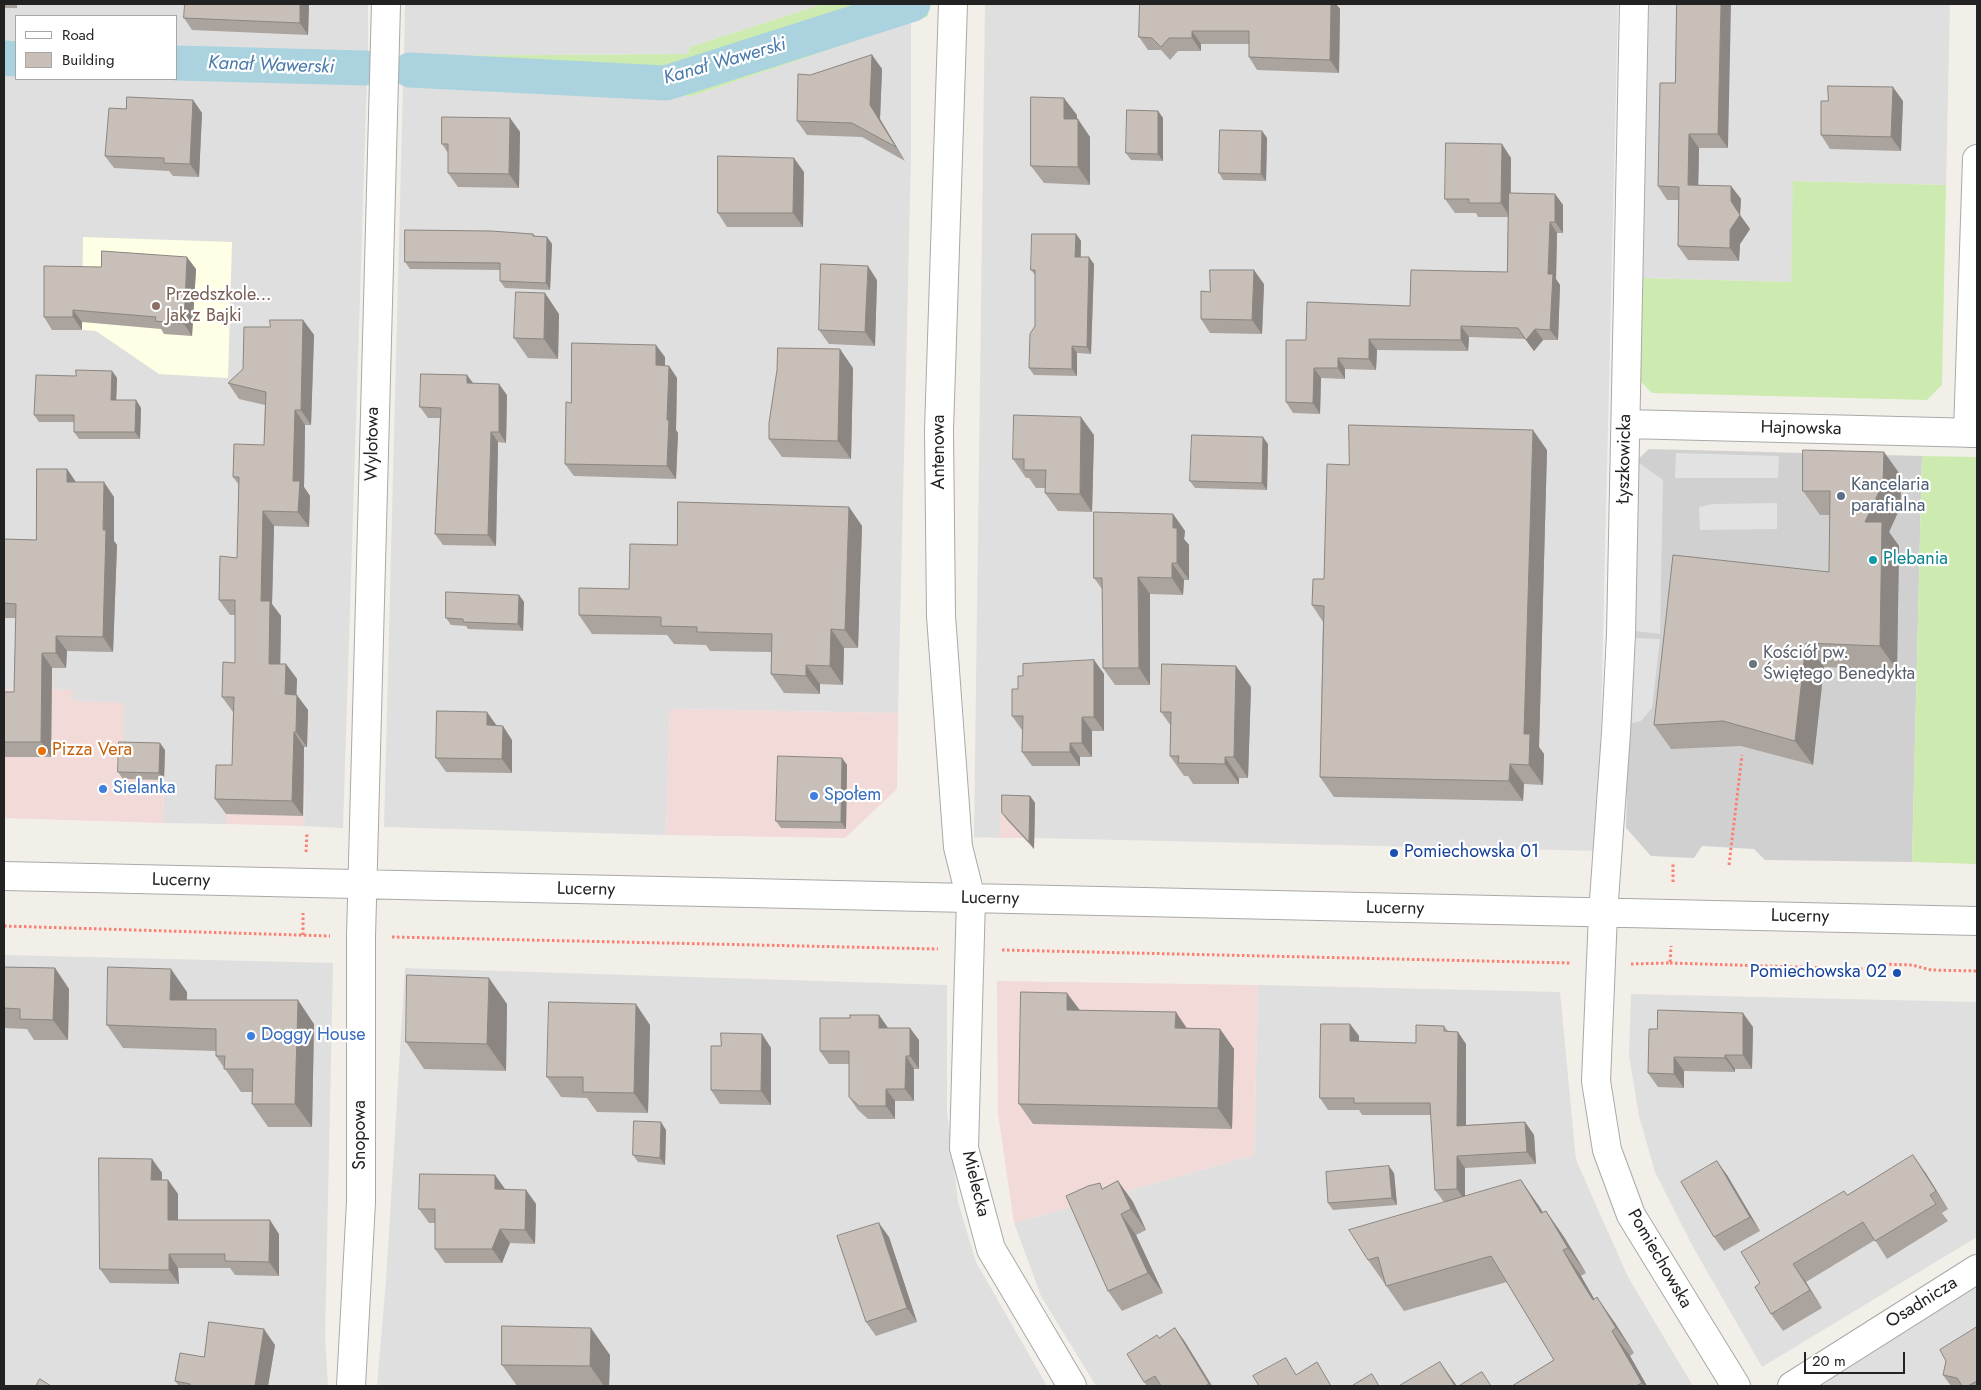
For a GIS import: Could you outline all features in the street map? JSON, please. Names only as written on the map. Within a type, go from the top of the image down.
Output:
[{"type":"street","name":"Wylotowa","points":[[363,884],[386,4]]},
{"type":"street","name":"Antenowa","points":[[953,4],[939,430],[942,616],[958,847],[971,899]]},
{"type":"street","name":"Łyszkowicka","points":[[1603,914],[1616,733],[1626,424],[1634,4]]},
{"type":"street","points":[[1973,433],[1977,159]]},
{"type":"street","name":"Hajnowska","points":[[1626,424],[1973,433]]},
{"type":"street","name":"Lucerny","points":[[4,876],[1603,914],[1977,921]]},
{"type":"street","name":"Snopowa","points":[[351,1386],[362,1202],[363,884]]},
{"type":"street","name":"Mielecka","points":[[971,899],[964,1148],[991,1248],[1072,1386]]},
{"type":"street","name":"Pomiechowska","points":[[1603,914],[1596,1081],[1607,1150],[1631,1215],[1736,1386]]},
{"type":"street","name":"Osadnicza","points":[[1792,1386],[1977,1268]]},
{"type":"path","points":[[1729,865],[1742,755]]},
{"type":"path","points":[[1672,889],[1673,863]]},
{"type":"path","points":[[4,926],[331,936]]},
{"type":"path","points":[[387,937],[947,950]]},
{"type":"path","points":[[1670,963],[1671,939]]},
{"type":"path","points":[[996,950],[1577,963]]},
{"type":"path","points":[[1626,964],[1670,963],[1863,969],[1882,964],[1912,965],[1931,970],[1977,972]]},
{"type":"shaded area","points":[[4,4],[368,4],[368,58],[178,50],[178,15],[15,15],[15,44],[4,43]]},
{"type":"shaded area","points":[[405,4],[823,4],[690,47],[688,54],[404,56]]},
{"type":"shaded area","points":[[985,4],[1618,4],[1598,851],[1035,838],[1035,803],[1001,801],[1000,838],[974,837]]},
{"type":"shaded area","points":[[1645,4],[1950,4],[1946,185],[1794,181],[1791,282],[1639,278]]},
{"type":"shaded area","points":[[911,21],[911,155],[898,713],[670,709],[666,835],[384,827],[403,85],[692,96]]},
{"type":"shaded area","points":[[178,73],[367,77],[343,828],[304,826],[305,780],[227,779],[226,824],[163,823],[165,750],[122,748],[73,701],[72,690],[4,689],[4,75],[15,75],[15,80],[178,80]]},
{"type":"shaded area","name":"Przedszkole... Jak z Bajki","points":[[83,237],[232,242],[228,378],[159,374],[96,331],[82,330]]},
{"type":"shaded area","points":[[1649,449],[1922,456],[1912,862],[1765,860],[1754,849],[1702,846],[1694,858],[1651,856],[1626,828],[1635,462]]},
{"type":"shaded area","points":[[1676,453],[1779,456],[1778,478],[1675,478]]},
{"type":"shaded area","points":[[1639,463],[1663,480],[1660,634],[1635,631]]},
{"type":"shaded area","points":[[1777,503],[1777,529],[1700,530],[1699,507],[1713,504]]},
{"type":"shaded area","points":[[1634,638],[1660,639],[1652,708],[1641,721],[1632,723]]},
{"type":"shaded area","points":[[4,689],[73,690],[73,701],[124,703],[123,748],[165,750],[163,823],[4,818]]},
{"type":"shaded area","points":[[670,709],[898,713],[897,789],[845,838],[666,835]]},
{"type":"shaded area","points":[[226,779],[305,780],[304,826],[226,824]]},
{"type":"shaded area","points":[[1000,801],[1035,802],[1035,838],[1000,838]]},
{"type":"shaded area","points":[[4,955],[333,963],[325,1338],[328,1386],[4,1386]]},
{"type":"shaded area","points":[[405,968],[947,985],[947,1111],[958,1202],[976,1262],[1047,1386],[377,1386],[386,1281]]},
{"type":"shaded area","points":[[997,981],[1258,985],[1254,1155],[1014,1223],[998,1114]]},
{"type":"shaded area","points":[[1258,985],[1560,992],[1576,1160],[1628,1277],[1693,1386],[1096,1386],[1041,1296],[1014,1223],[1254,1155]]},
{"type":"shaded area","points":[[1631,994],[1977,1002],[1977,1237],[1762,1367],[1693,1247],[1655,1172],[1639,1116],[1629,1055]]},
{"type":"shaded area","points":[[1977,1286],[1977,1386],[1811,1386]]},
{"type":"green space","points":[[823,4],[929,4],[928,16],[692,96],[403,85],[404,56],[688,54],[690,47]]},
{"type":"green space","points":[[4,43],[15,44],[15,75],[4,75]]},
{"type":"green space","points":[[178,50],[368,58],[367,77],[178,73]]},
{"type":"green space","points":[[1793,181],[1946,185],[1942,385],[1927,400],[1652,393],[1637,378],[1639,278],[1791,282]]},
{"type":"green space","points":[[1922,456],[1977,457],[1977,864],[1912,862]]},
{"type":"building","points":[[185,4],[300,4],[300,23],[184,18]]},
{"type":"building","points":[[1140,4],[1331,4],[1330,60],[1249,57],[1249,31],[1192,31],[1192,38],[1169,38],[1161,47],[1152,38],[1139,37]]},
{"type":"building","points":[[1677,4],[1721,4],[1718,134],[1689,134],[1688,185],[1731,186],[1731,201],[1740,215],[1730,230],[1730,248],[1678,246],[1679,187],[1658,186],[1660,83],[1675,83]]},
{"type":"building","points":[[872,55],[870,105],[896,147],[852,123],[797,121],[798,74],[810,75]]},
{"type":"building","points":[[1828,86],[1893,87],[1891,137],[1821,135],[1821,101],[1828,101]]},
{"type":"building","points":[[127,97],[193,100],[190,164],[164,163],[164,158],[105,156],[109,108],[126,109]]},
{"type":"building","points":[[1031,97],[1064,98],[1064,119],[1078,119],[1078,167],[1031,166]]},
{"type":"building","points":[[1127,110],[1158,111],[1158,154],[1126,153]]},
{"type":"building","points":[[442,117],[510,118],[509,174],[448,173],[448,144],[442,144]]},
{"type":"building","points":[[1220,130],[1262,131],[1261,174],[1219,173]]},
{"type":"building","points":[[1446,143],[1502,144],[1501,203],[1469,203],[1469,199],[1445,199]]},
{"type":"building","points":[[718,156],[794,158],[793,213],[718,213]]},
{"type":"building","points":[[1509,193],[1555,194],[1555,222],[1550,222],[1548,274],[1553,274],[1550,330],[1535,329],[1526,340],[1518,328],[1461,326],[1461,340],[1369,339],[1369,359],[1338,358],[1338,368],[1314,368],[1313,403],[1286,402],[1286,340],[1306,340],[1307,302],[1410,306],[1411,270],[1507,272]]},
{"type":"building","points":[[405,230],[491,231],[547,237],[546,283],[500,281],[500,263],[405,262]]},
{"type":"building","points":[[1032,234],[1076,234],[1075,257],[1089,257],[1087,347],[1072,346],[1072,369],[1029,368],[1030,334],[1035,326],[1035,270],[1031,270]]},
{"type":"building","points":[[102,251],[187,257],[184,324],[155,321],[156,317],[73,310],[73,317],[44,317],[44,266],[101,267]]},
{"type":"building","points":[[821,264],[868,266],[865,332],[819,330]]},
{"type":"building","points":[[1210,270],[1254,270],[1252,320],[1201,319],[1201,291],[1210,292]]},
{"type":"building","points":[[516,292],[545,293],[544,339],[514,338]]},
{"type":"building","points":[[270,320],[303,320],[301,410],[295,410],[293,481],[300,481],[298,512],[263,511],[261,601],[270,601],[269,664],[286,664],[285,694],[297,695],[292,801],[215,799],[216,765],[232,765],[234,697],[222,697],[223,662],[235,663],[235,600],[219,600],[220,556],[237,558],[239,477],[233,477],[234,444],[264,445],[266,392],[228,383],[243,369],[244,327],[270,327]]},
{"type":"building","points":[[572,343],[656,345],[656,365],[669,366],[667,466],[565,464],[566,402],[571,403]]},
{"type":"building","points":[[778,348],[840,349],[838,441],[769,439],[769,423],[777,370]]},
{"type":"building","points":[[76,370],[112,371],[111,400],[136,400],[135,432],[74,432],[74,415],[34,415],[36,375],[76,376]]},
{"type":"building","points":[[421,374],[467,375],[467,383],[499,384],[499,432],[491,432],[488,535],[435,534],[441,408],[420,407]]},
{"type":"building","points":[[1014,415],[1081,417],[1080,494],[1045,493],[1046,470],[1024,470],[1024,459],[1013,459]]},
{"type":"building","points":[[1349,425],[1533,430],[1524,734],[1530,734],[1529,765],[1510,764],[1509,781],[1320,777],[1324,606],[1312,605],[1313,579],[1324,579],[1327,464],[1349,465]]},
{"type":"building","points":[[1192,435],[1263,437],[1262,483],[1190,481]]},
{"type":"building","points":[[1803,450],[1884,452],[1883,483],[1865,522],[1882,522],[1880,646],[1806,643],[1795,741],[1723,721],[1654,725],[1673,555],[1829,572],[1830,491],[1803,491]]},
{"type":"building","points":[[37,469],[67,469],[67,482],[104,482],[103,530],[106,530],[103,637],[56,636],[56,653],[42,653],[41,742],[4,742],[4,692],[14,692],[16,604],[4,603],[4,539],[36,540]]},
{"type":"building","points":[[678,502],[849,507],[845,630],[831,629],[830,666],[806,665],[806,676],[771,674],[772,634],[697,632],[697,627],[661,626],[661,617],[579,615],[579,588],[629,589],[630,544],[677,545]]},
{"type":"building","points":[[1094,512],[1173,514],[1173,528],[1177,528],[1177,563],[1172,563],[1172,578],[1138,577],[1139,668],[1103,668],[1102,578],[1094,578]]},
{"type":"building","points":[[446,592],[519,595],[518,624],[463,622],[463,619],[446,618]]},
{"type":"building","points":[[1094,660],[1094,717],[1082,717],[1082,743],[1070,743],[1070,752],[1022,752],[1023,716],[1012,716],[1012,689],[1018,689],[1018,676],[1023,676],[1023,664]]},
{"type":"building","points":[[1162,664],[1236,666],[1234,757],[1225,757],[1225,764],[1178,763],[1179,756],[1170,756],[1171,712],[1161,712]]},
{"type":"building","points":[[437,711],[487,712],[487,725],[503,726],[502,759],[436,758]]},
{"type":"building","points":[[119,742],[160,743],[159,773],[118,772]]},
{"type":"building","name":"Społem","points":[[778,756],[842,758],[841,822],[776,821]]},
{"type":"building","points":[[1002,795],[1030,796],[1029,842],[1002,813]]},
{"type":"building","points":[[4,967],[55,968],[53,1020],[20,1019],[20,1009],[4,1008]]},
{"type":"building","points":[[108,967],[171,969],[170,1000],[298,1000],[295,1104],[252,1104],[253,1069],[224,1069],[225,1056],[216,1056],[216,1029],[107,1025]]},
{"type":"building","points":[[407,975],[489,978],[487,1044],[406,1042]]},
{"type":"building","points":[[1021,992],[1067,993],[1067,1010],[1176,1012],[1175,1028],[1220,1029],[1218,1108],[1019,1104]]},
{"type":"building","points":[[549,1002],[636,1004],[634,1093],[583,1092],[583,1077],[547,1077]]},
{"type":"building","points":[[1658,1010],[1743,1013],[1743,1055],[1725,1055],[1725,1058],[1674,1057],[1674,1074],[1648,1073],[1649,1029],[1657,1029]]},
{"type":"building","points":[[850,1015],[879,1015],[879,1028],[910,1028],[910,1056],[906,1056],[905,1089],[886,1089],[886,1106],[859,1106],[849,1097],[849,1051],[820,1051],[820,1018],[850,1018]]},
{"type":"building","points":[[1321,1024],[1350,1024],[1350,1041],[1416,1043],[1416,1025],[1444,1026],[1444,1031],[1458,1032],[1457,1126],[1525,1122],[1527,1152],[1457,1156],[1457,1189],[1435,1190],[1430,1103],[1354,1103],[1354,1098],[1320,1098]]},
{"type":"building","points":[[721,1033],[762,1034],[761,1091],[711,1090],[711,1046],[721,1046]]},
{"type":"building","points":[[634,1121],[661,1122],[660,1158],[633,1155]]},
{"type":"building","points":[[1913,1155],[1936,1191],[1930,1195],[1936,1204],[1875,1241],[1863,1222],[1793,1264],[1810,1290],[1771,1314],[1755,1287],[1760,1283],[1741,1252],[1844,1191],[1847,1195]]},
{"type":"building","points":[[99,1158],[152,1159],[151,1180],[168,1180],[168,1220],[270,1220],[269,1262],[225,1261],[225,1254],[169,1254],[169,1270],[100,1269]]},
{"type":"building","points":[[1717,1161],[1750,1217],[1714,1237],[1681,1182]]},
{"type":"building","points":[[1389,1166],[1392,1198],[1328,1203],[1326,1172]]},
{"type":"building","points":[[420,1174],[495,1175],[495,1189],[526,1190],[525,1230],[500,1229],[492,1249],[435,1249],[435,1209],[419,1209]]},
{"type":"building","points":[[1521,1180],[1541,1213],[1546,1211],[1568,1248],[1563,1250],[1578,1276],[1593,1300],[1597,1297],[1616,1328],[1612,1331],[1642,1383],[1636,1386],[1512,1386],[1554,1360],[1491,1256],[1386,1286],[1378,1257],[1368,1260],[1349,1230]]},
{"type":"building","points":[[1118,1181],[1131,1209],[1121,1214],[1148,1273],[1108,1291],[1066,1196],[1088,1186],[1100,1183],[1102,1189]]},
{"type":"building","points":[[879,1223],[907,1308],[866,1322],[837,1236]]},
{"type":"building","points":[[209,1322],[264,1329],[255,1386],[190,1386],[190,1384],[175,1381],[180,1353],[204,1357]]},
{"type":"building","points":[[502,1326],[591,1328],[590,1366],[502,1365]]},
{"type":"building","points":[[1977,1327],[1977,1381],[1968,1386],[1962,1386],[1957,1378],[1943,1375],[1946,1361],[1940,1350]]},
{"type":"building","points":[[1175,1328],[1209,1384],[1205,1386],[1161,1386],[1155,1376],[1144,1382],[1127,1354],[1157,1335],[1159,1338]]},
{"type":"building","points":[[1286,1358],[1296,1375],[1317,1362],[1331,1386],[1259,1386],[1253,1376]]},
{"type":"building","points":[[1440,1362],[1455,1386],[1399,1386]]},
{"type":"building","points":[[1482,1372],[1491,1386],[1459,1386]]},
{"type":"building","points":[[1372,1374],[1379,1386],[1352,1386]]},
{"type":"building","points":[[40,1379],[51,1386],[36,1386]]},
{"type":"waterway","name":"Kanał Wawerski","points":[[410,70],[666,83],[913,4]]},
{"type":"waterway","name":"Kanał Wawerski","points":[[4,58],[15,59]]},
{"type":"waterway","name":"Kanał Wawerski","points":[[178,63],[365,68]]},
{"type":"place","name":"Przedszkole... Jak z Bajki","points":[[156,306]]},
{"type":"place","name":"Kancelaria parafialna","points":[[1841,496]]},
{"type":"place","name":"Plebania","points":[[1873,560]]},
{"type":"place","name":"Kościół pw. Świętego Benedykta","points":[[1753,664]]},
{"type":"place","name":"Pizza Vera","points":[[42,751]]},
{"type":"place","name":"Sielanka","points":[[103,789]]},
{"type":"place","name":"Społem","points":[[814,796]]},
{"type":"place","name":"Pomiechowska 01","points":[[1394,853]]},
{"type":"place","name":"Pomiechowska 02","points":[[1897,973]]},
{"type":"place","name":"Doggy House","points":[[251,1036]]}]
